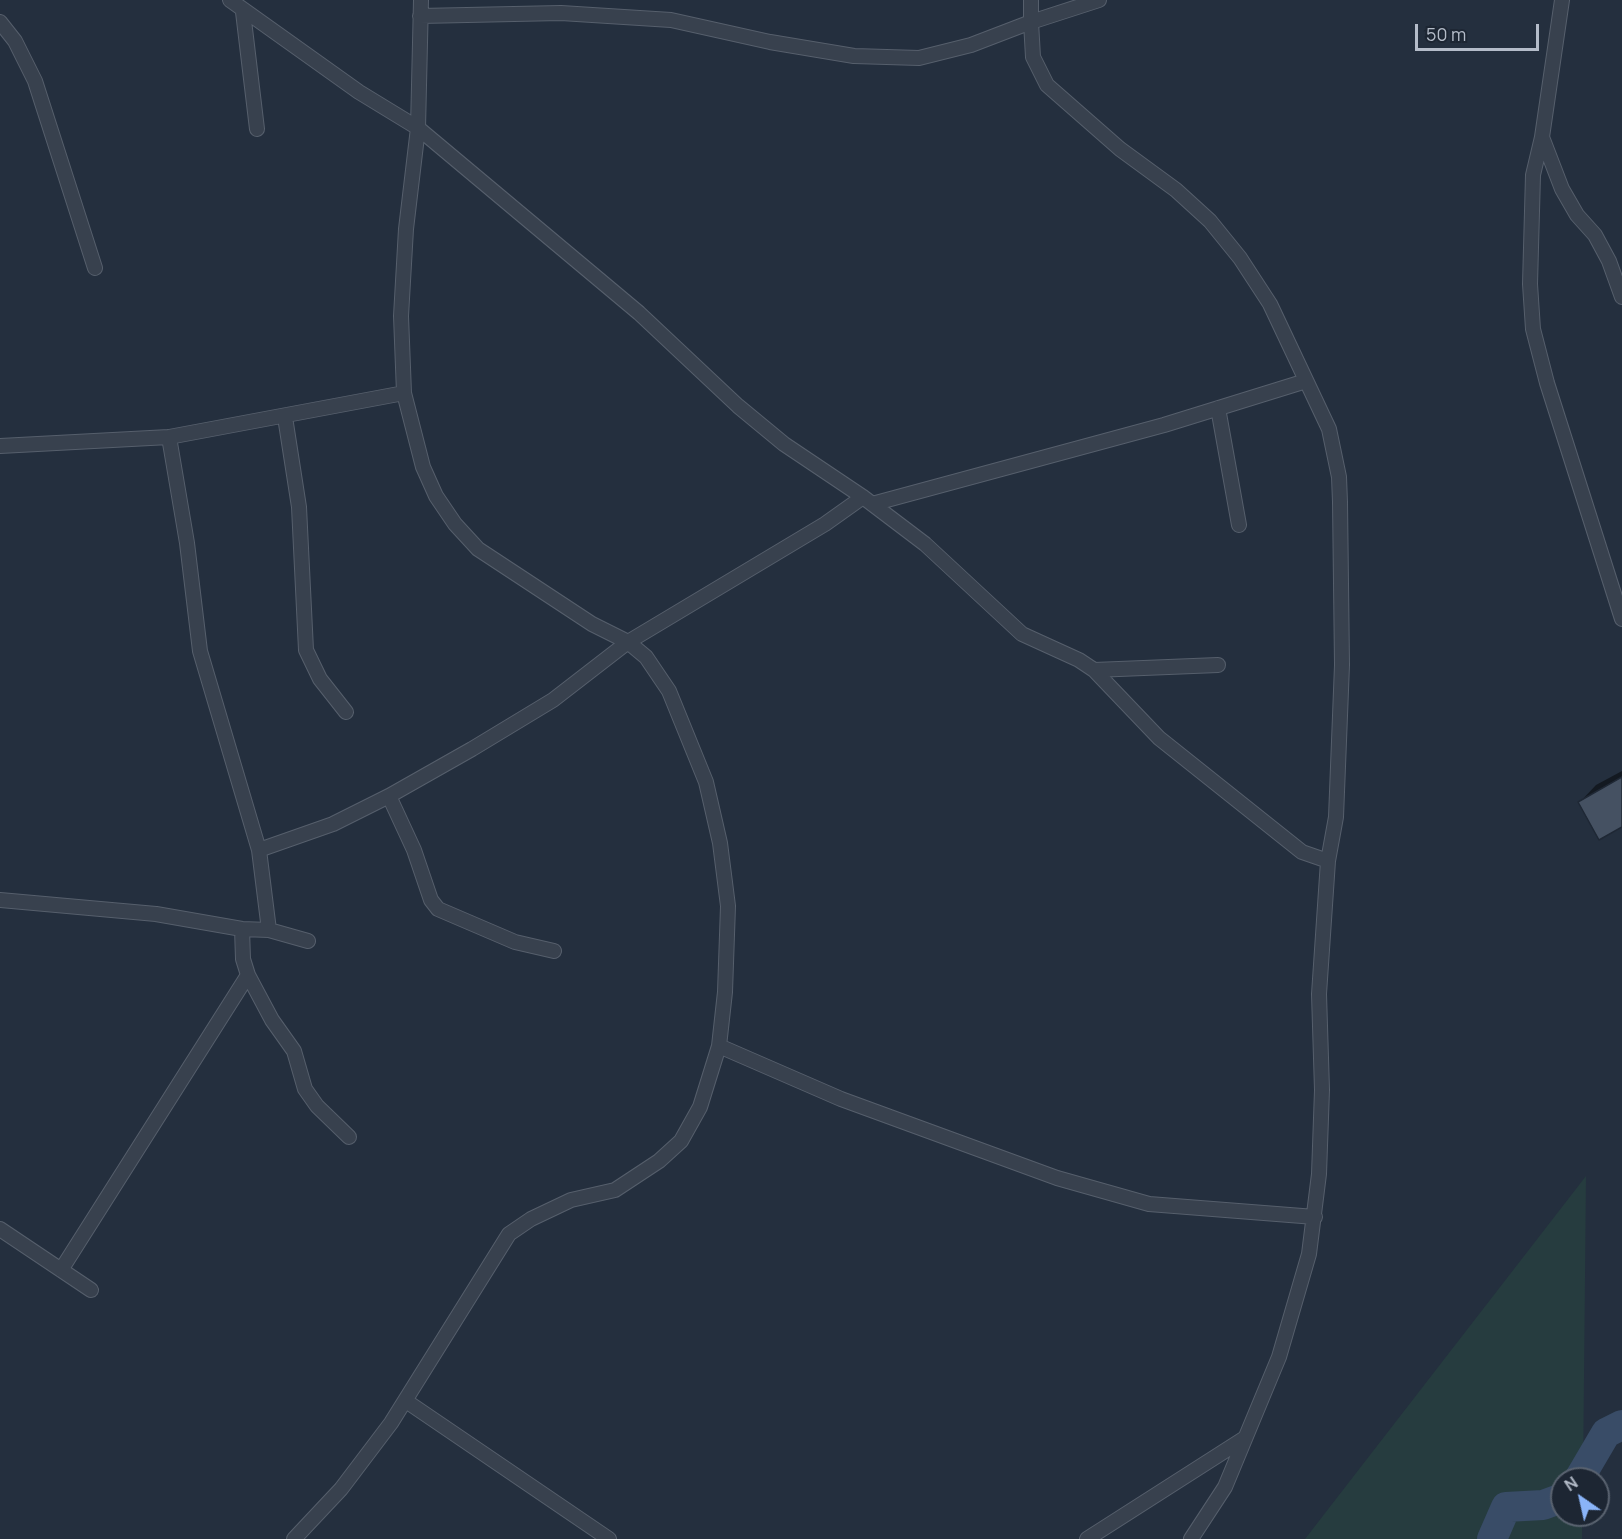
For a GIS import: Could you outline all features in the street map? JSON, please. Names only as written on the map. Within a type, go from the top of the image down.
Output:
[{"type":"street","points":[[230,0],[243,12],[292,42],[358,92],[418,128],[639,313],[738,406],[784,444],[867,500],[925,544],[1022,634],[1079,660],[1094,670],[1160,738],[1302,852],[1328,861]]},
{"type":"street","points":[[294,1539],[341,1489],[406,1401],[509,1234],[531,1219],[571,1200],[615,1190],[659,1161],[681,1141],[700,1107],[719,1046],[726,992],[728,906],[717,833],[706,782],[669,691],[646,657],[628,642],[592,624],[478,549],[455,524],[436,496],[423,467],[404,393],[401,316],[406,229],[418,128],[421,0]]},
{"type":"street","points":[[1031,0],[1033,57],[1047,85],[1074,111],[1210,221],[1240,258],[1270,304],[1329,429],[1339,477],[1342,665],[1336,817],[1328,861],[1319,994],[1322,1090],[1314,1217],[1295,1309],[1279,1357],[1225,1487],[1191,1539]]},
{"type":"street","points":[[420,16],[561,13],[671,20],[770,42],[855,56],[919,58],[971,45],[1099,0]]},
{"type":"street","points":[[1562,0],[1542,137],[1533,175],[1530,284],[1533,329],[1547,383],[1622,619]]},
{"type":"street","points":[[243,12],[257,129]]},
{"type":"street","points":[[0,22],[15,41],[35,81],[95,268]]},
{"type":"street","points":[[1542,137],[1562,189],[1577,215],[1595,236],[1609,261],[1622,297]]},
{"type":"street","points":[[259,850],[333,824],[389,796],[553,700],[628,642],[867,500],[1218,408],[1306,381]]},
{"type":"street","points":[[0,446],[169,437],[404,393]]},
{"type":"street","points":[[1218,408],[1239,525]]},
{"type":"street","points":[[285,417],[299,507],[306,650],[320,679],[346,712]]},
{"type":"street","points":[[169,437],[187,543],[200,651],[259,850],[269,930]]},
{"type":"street","points":[[1094,670],[1218,665]]},
{"type":"street","points":[[389,796],[414,850],[431,900],[438,909],[515,942],[554,951]]},
{"type":"street","points":[[0,900],[156,914],[242,929],[269,930],[308,941]]},
{"type":"street","points":[[242,929],[243,959],[248,975],[272,1020],[294,1051],[305,1089],[317,1106],[349,1137]]},
{"type":"street","points":[[62,1270],[248,975]]},
{"type":"street","points":[[719,1046],[841,1099],[1068,1181],[1149,1204],[1314,1217]]},
{"type":"street","points":[[0,1228],[90,1290]]},
{"type":"street","points":[[406,1401],[609,1539]]},
{"type":"street","points":[[1087,1539],[1245,1438]]},
{"type":"green space","points":[[1586,1176],[1583,1467],[1550,1467],[1550,1527],[1582,1527],[1582,1539],[1305,1539]]},
{"type":"building","points":[[1622,777],[1622,827],[1599,840],[1578,802]]},
{"type":"waterway","points":[[1586,1467],[1606,1433],[1622,1425]]},
{"type":"waterway","points":[[1492,1539],[1506,1507],[1543,1505],[1550,1502]]}]
